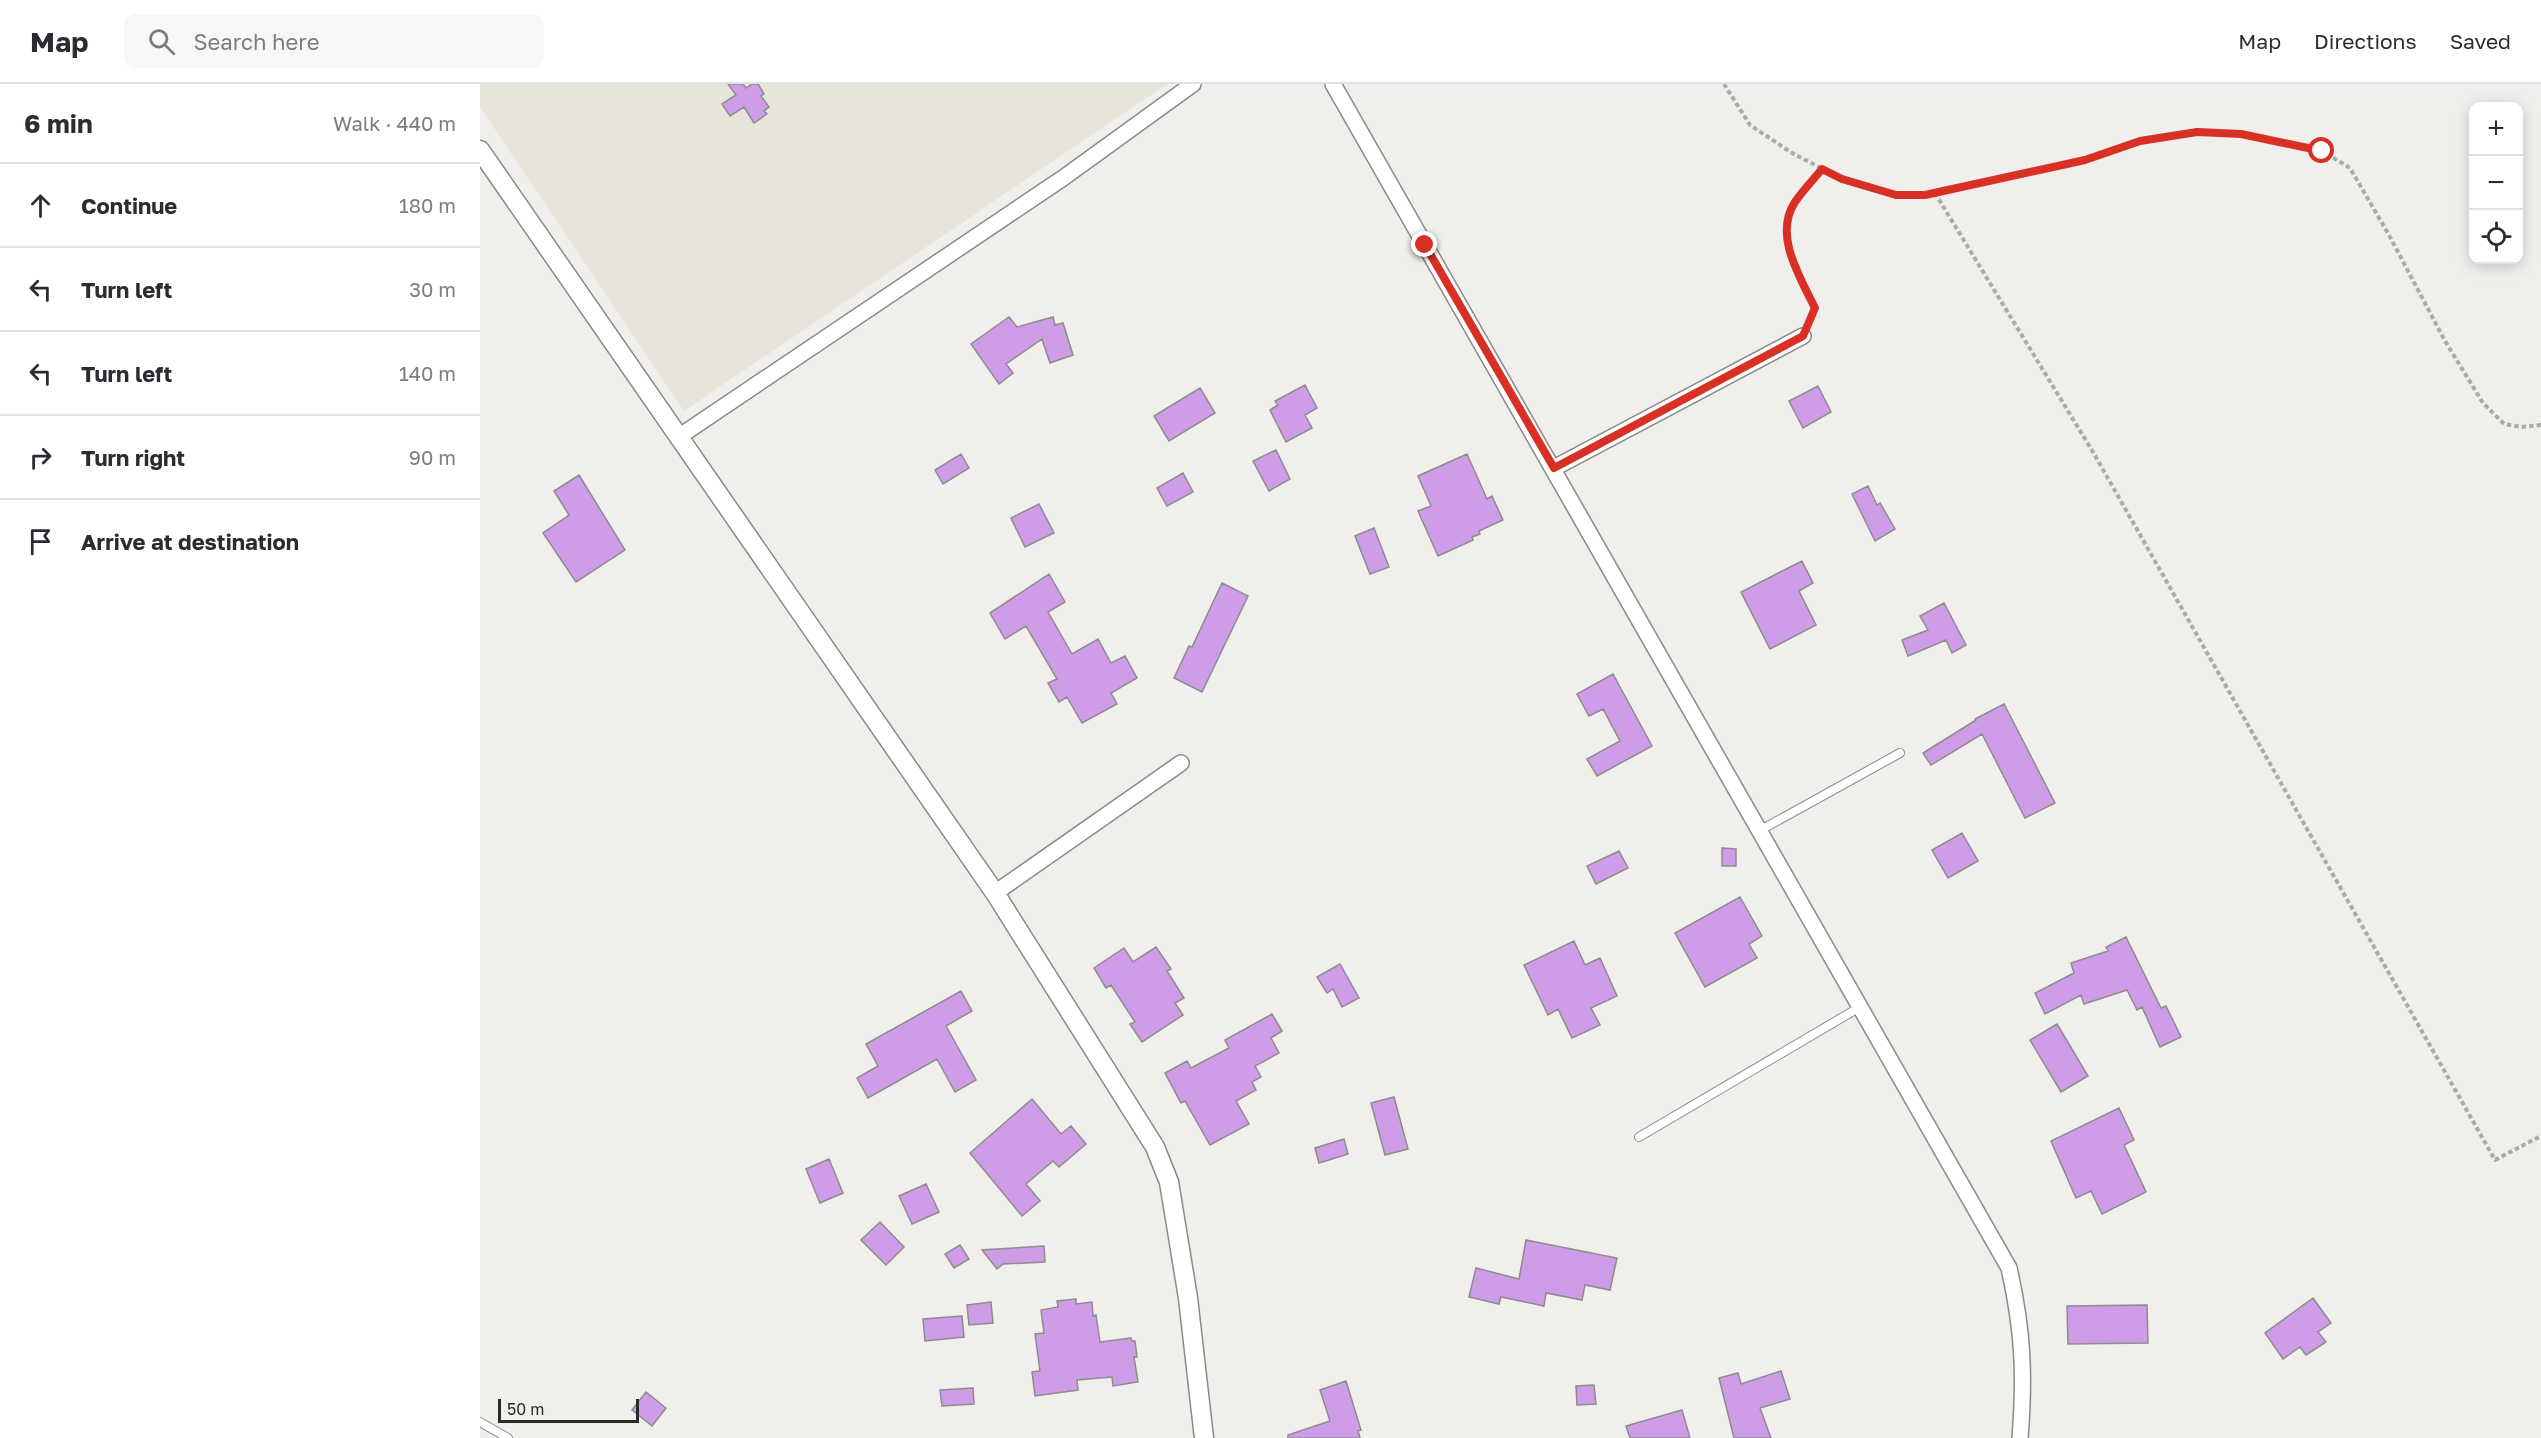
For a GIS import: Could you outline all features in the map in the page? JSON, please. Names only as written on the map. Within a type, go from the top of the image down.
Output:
[{"type":"street","points":[[680,436],[1053,185],[1193,84]]},
{"type":"street","points":[[1333,84],[2009,1268],[2019,1315],[2024,1380],[2020,1438]]},
{"type":"street","points":[[480,150],[995,893],[1155,1147],[1169,1182],[1188,1298],[1204,1438]]},
{"type":"street","points":[[1554,468],[1803,336]]},
{"type":"street","points":[[995,893],[1181,763]]},
{"type":"lane","points":[[1759,831],[1900,753]]},
{"type":"lane","points":[[1639,1137],[1860,1007]]},
{"type":"lane","points":[[480,1422],[508,1438]]},
{"type":"path","points":[[1724,84],[1750,125],[1792,153],[1842,179],[1896,195],[1935,193],[2085,160],[2140,141],[2197,132],[2241,134],[2322,151],[2350,168],[2483,403],[2504,424],[2521,427],[2541,425]]},
{"type":"path","points":[[1803,336],[1815,308],[1797,269],[1785,234],[1794,204],[1822,169]]},
{"type":"path","points":[[1935,193],[2099,463],[2495,1160],[2541,1136]]},
{"type":"shaded area","points":[[480,84],[1167,84],[684,411],[480,107]]},
{"type":"building","points":[[728,84],[743,84],[746,88],[752,84],[758,84],[764,94],[761,96],[769,107],[764,111],[767,114],[754,123],[744,107],[730,116],[722,104],[736,95]]},
{"type":"building","points":[[1009,317],[1017,327],[1053,317],[1055,325],[1063,323],[1073,355],[1050,363],[1042,339],[1006,364],[1013,373],[999,384],[971,344]]},
{"type":"building","points":[[1305,385],[1317,408],[1305,415],[1312,428],[1286,442],[1270,410],[1278,405],[1275,401]]},
{"type":"building","points":[[1818,386],[1831,412],[1803,428],[1789,401]]},
{"type":"building","points":[[1200,388],[1215,413],[1169,441],[1154,416]]},
{"type":"building","points":[[1276,450],[1290,479],[1269,491],[1253,461]]},
{"type":"building","points":[[961,454],[969,468],[943,484],[935,470]]},
{"type":"building","points":[[1467,454],[1487,499],[1492,496],[1503,520],[1479,531],[1480,534],[1472,537],[1473,540],[1438,556],[1418,511],[1431,506],[1418,476]]},
{"type":"building","points":[[1183,473],[1193,492],[1167,506],[1157,488]]},
{"type":"building","points":[[579,475],[625,550],[576,582],[543,533],[569,515],[554,491]]},
{"type":"building","points":[[1868,486],[1877,505],[1880,503],[1895,529],[1875,541],[1852,494]]},
{"type":"building","points":[[1039,504],[1054,533],[1025,547],[1011,518]]},
{"type":"building","points":[[1374,528],[1389,567],[1370,574],[1355,536]]},
{"type":"building","points":[[1802,561],[1813,583],[1799,591],[1816,625],[1770,649],[1741,592]]},
{"type":"building","points":[[1049,574],[1065,602],[1048,612],[1072,654],[1098,639],[1111,663],[1125,656],[1137,678],[1111,693],[1117,704],[1082,723],[1067,697],[1059,702],[1048,683],[1057,679],[1026,626],[1005,639],[990,613]]},
{"type":"building","points":[[1222,583],[1248,596],[1202,692],[1174,678],[1189,646],[1192,647]]},
{"type":"building","points":[[1944,603],[1966,645],[1952,653],[1946,640],[1908,656],[1902,640],[1928,630],[1920,616]]},
{"type":"building","points":[[1613,674],[1652,746],[1597,776],[1587,759],[1620,741],[1603,709],[1589,716],[1577,694]]},
{"type":"building","points":[[2004,704],[2055,803],[2025,818],[1982,734],[1931,765],[1923,753],[1975,719]]},
{"type":"building","points":[[1962,833],[1978,861],[1948,878],[1932,850]]},
{"type":"building","points":[[1722,848],[1736,849],[1736,866],[1722,866]]},
{"type":"building","points":[[1619,851],[1628,868],[1596,884],[1587,866]]},
{"type":"building","points":[[1740,897],[1762,936],[1749,944],[1757,958],[1705,987],[1675,933]]},
{"type":"building","points":[[2126,937],[2161,1008],[2166,1006],[2181,1037],[2160,1047],[2142,1007],[2137,1010],[2127,990],[2084,1004],[2081,995],[2045,1014],[2035,993],[2074,973],[2071,963],[2108,951],[2106,947]]},
{"type":"building","points":[[1574,941],[1585,965],[1600,958],[1617,996],[1591,1008],[1600,1025],[1572,1038],[1558,1009],[1548,1015],[1524,965]]},
{"type":"building","points":[[1156,947],[1171,969],[1167,971],[1184,998],[1175,1003],[1183,1015],[1142,1042],[1130,1024],[1135,1022],[1111,985],[1106,988],[1094,968],[1124,948],[1133,962]]},
{"type":"building","points":[[1340,964],[1359,998],[1342,1007],[1333,989],[1327,993],[1317,977]]},
{"type":"building","points":[[961,991],[972,1011],[946,1026],[976,1080],[955,1092],[937,1059],[868,1098],[857,1078],[878,1066],[866,1044]]},
{"type":"building","points":[[1272,1014],[1282,1031],[1271,1038],[1279,1053],[1255,1066],[1261,1077],[1252,1082],[1256,1090],[1236,1101],[1249,1124],[1210,1145],[1185,1101],[1181,1103],[1165,1073],[1187,1061],[1191,1068],[1229,1048],[1225,1040]]},
{"type":"building","points":[[2057,1024],[2088,1076],[2061,1092],[2030,1040]]},
{"type":"building","points":[[1394,1097],[1408,1149],[1385,1155],[1371,1103]]},
{"type":"building","points":[[1032,1099],[1061,1134],[1071,1126],[1086,1144],[1059,1167],[1053,1161],[1026,1184],[1040,1201],[1022,1216],[970,1153]]},
{"type":"building","points":[[2119,1108],[2134,1140],[2124,1145],[2146,1192],[2102,1214],[2091,1191],[2076,1198],[2051,1141]]},
{"type":"building","points":[[1344,1139],[1348,1154],[1319,1163],[1315,1148]]},
{"type":"building","points":[[829,1159],[843,1193],[820,1203],[806,1169]]},
{"type":"building","points":[[926,1184],[939,1212],[912,1224],[899,1196]]},
{"type":"building","points":[[880,1222],[904,1247],[886,1265],[861,1240]]},
{"type":"building","points":[[1526,1240],[1617,1258],[1610,1290],[1585,1285],[1582,1300],[1546,1293],[1544,1306],[1501,1297],[1499,1304],[1469,1297],[1476,1268],[1519,1279]]},
{"type":"building","points":[[960,1245],[969,1259],[954,1268],[945,1254]]},
{"type":"building","points":[[1044,1246],[1045,1262],[1003,1264],[997,1269],[982,1250]]},
{"type":"building","points":[[2313,1298],[2331,1323],[2318,1332],[2326,1342],[2306,1355],[2300,1347],[2283,1359],[2265,1333]]},
{"type":"building","points":[[1076,1299],[1076,1304],[1092,1302],[1100,1342],[1131,1338],[1135,1341],[1137,1357],[1134,1357],[1138,1382],[1113,1386],[1112,1377],[1077,1380],[1078,1390],[1035,1396],[1032,1372],[1040,1371],[1035,1334],[1044,1333],[1041,1310],[1058,1307],[1057,1301]]},
{"type":"building","points":[[991,1302],[993,1323],[969,1325],[967,1305]]},
{"type":"building","points":[[2147,1305],[2148,1343],[2068,1344],[2067,1306]]},
{"type":"building","points":[[962,1316],[964,1337],[925,1341],[923,1319]]},
{"type":"building","points":[[1781,1371],[1790,1399],[1760,1408],[1771,1438],[1734,1438],[1719,1378],[1738,1373],[1741,1384]]},
{"type":"building","points":[[1346,1381],[1361,1430],[1358,1431],[1360,1438],[1288,1438],[1288,1435],[1330,1421],[1320,1390]]},
{"type":"building","points":[[1594,1385],[1596,1404],[1577,1405],[1576,1386]]},
{"type":"building","points":[[973,1388],[974,1404],[942,1406],[940,1390]]},
{"type":"building","points":[[646,1392],[666,1408],[652,1426],[632,1410]]},
{"type":"building","points":[[1682,1410],[1690,1438],[1630,1438],[1626,1426]]},
{"type":"route","points":[[1425,245],[1554,468],[1803,336],[1815,308],[1797,269],[1785,234],[1794,204],[1822,169],[1842,179],[1896,195],[1925,195],[2085,160],[2140,141],[2197,132],[2241,134],[2322,151]]}]
